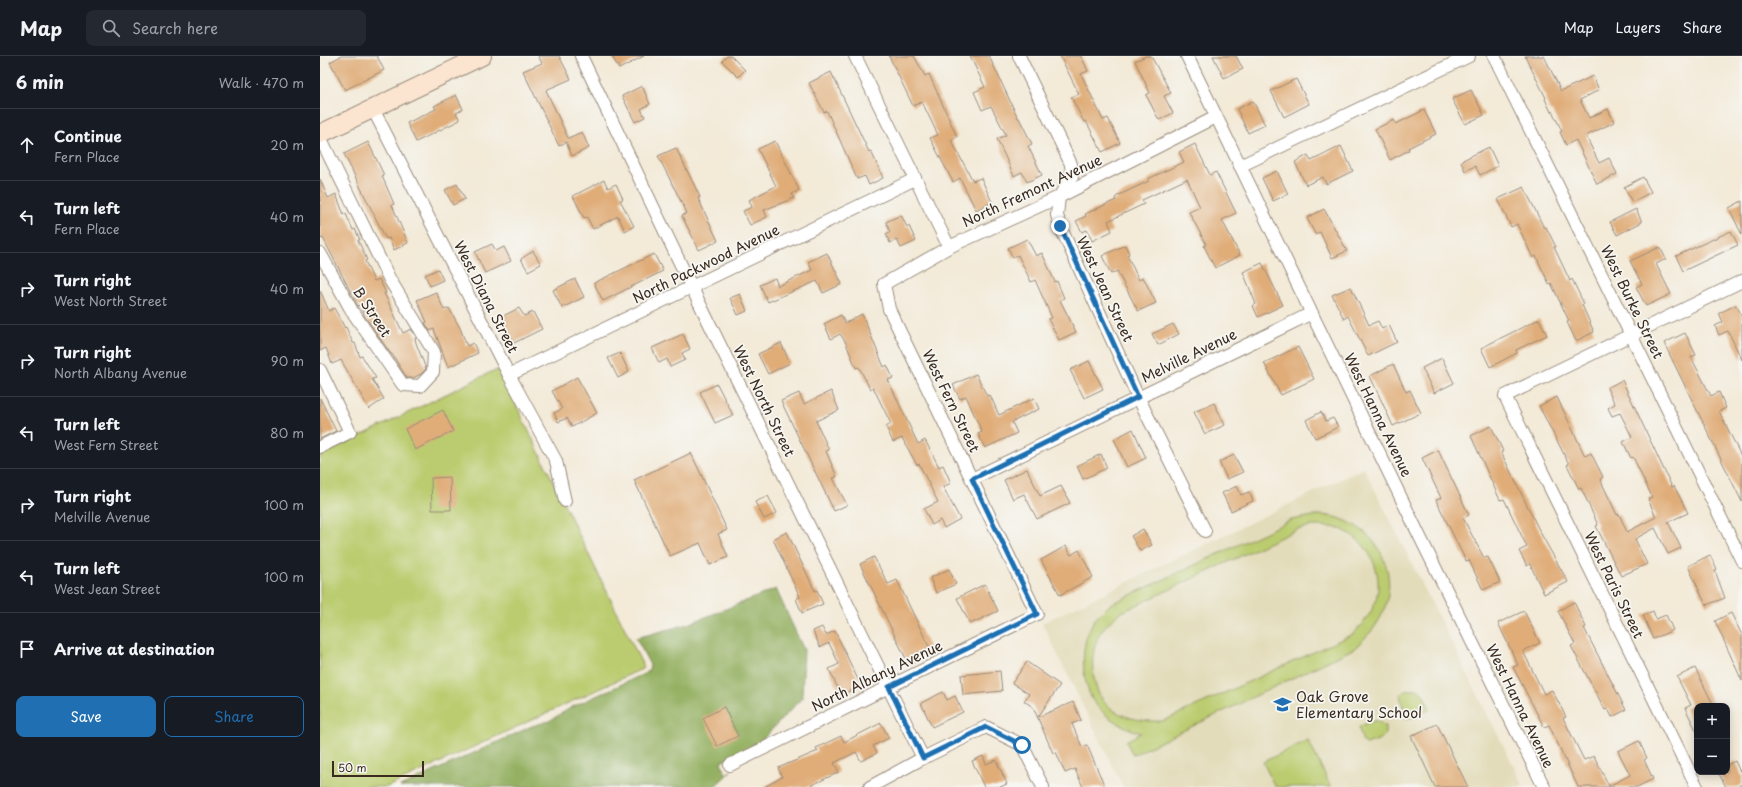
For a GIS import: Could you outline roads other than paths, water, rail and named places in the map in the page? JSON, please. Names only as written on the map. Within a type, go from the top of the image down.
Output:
[{"type":"street","points":[[320,135],[482,56]]},
{"type":"street","name":"West North Street","points":[[580,56],[692,288],[923,758]]},
{"type":"street","points":[[855,56],[949,246]]},
{"type":"street","name":"West Jean Street","points":[[1019,56],[1071,164],[1072,177],[1059,197],[1057,215],[1060,226],[1138,397],[1205,531]]},
{"type":"street","name":"West Hanna Avenue","points":[[1186,56],[1421,539],[1544,787]]},
{"type":"street","points":[[1240,166],[1469,56]]},
{"type":"street","name":"West Burke Street","points":[[1494,56],[1742,561]]},
{"type":"street","name":"West Diana Street","points":[[373,109],[509,375],[556,461],[565,501]]},
{"type":"street","name":"North Fremont Avenue","points":[[889,309],[884,284],[949,246],[1059,197],[1216,117]]},
{"type":"street","name":"B Street","points":[[320,135],[390,280],[434,352],[433,372],[420,386],[403,385],[352,311],[320,253]]},
{"type":"street","name":"North Packwood Avenue","points":[[509,375],[692,288],[915,179]]},
{"type":"street","points":[[1631,335],[1742,281]]},
{"type":"street","name":"West Fern Street","points":[[889,309],[1037,614]]},
{"type":"street","name":"Melville Avenue","points":[[972,479],[1312,313]]},
{"type":"street","name":"West Paris Street","points":[[1631,335],[1505,396],[1696,787]]},
{"type":"street","points":[[320,370],[350,432],[320,447]]},
{"type":"street","name":"North Albany Avenue","points":[[730,765],[1037,614]]},
{"type":"street","points":[[870,787],[923,758],[986,727],[1022,745],[1042,787]]},
{"type":"place","name":"Oak Grove Elementary School","points":[[1283,705]]}]
